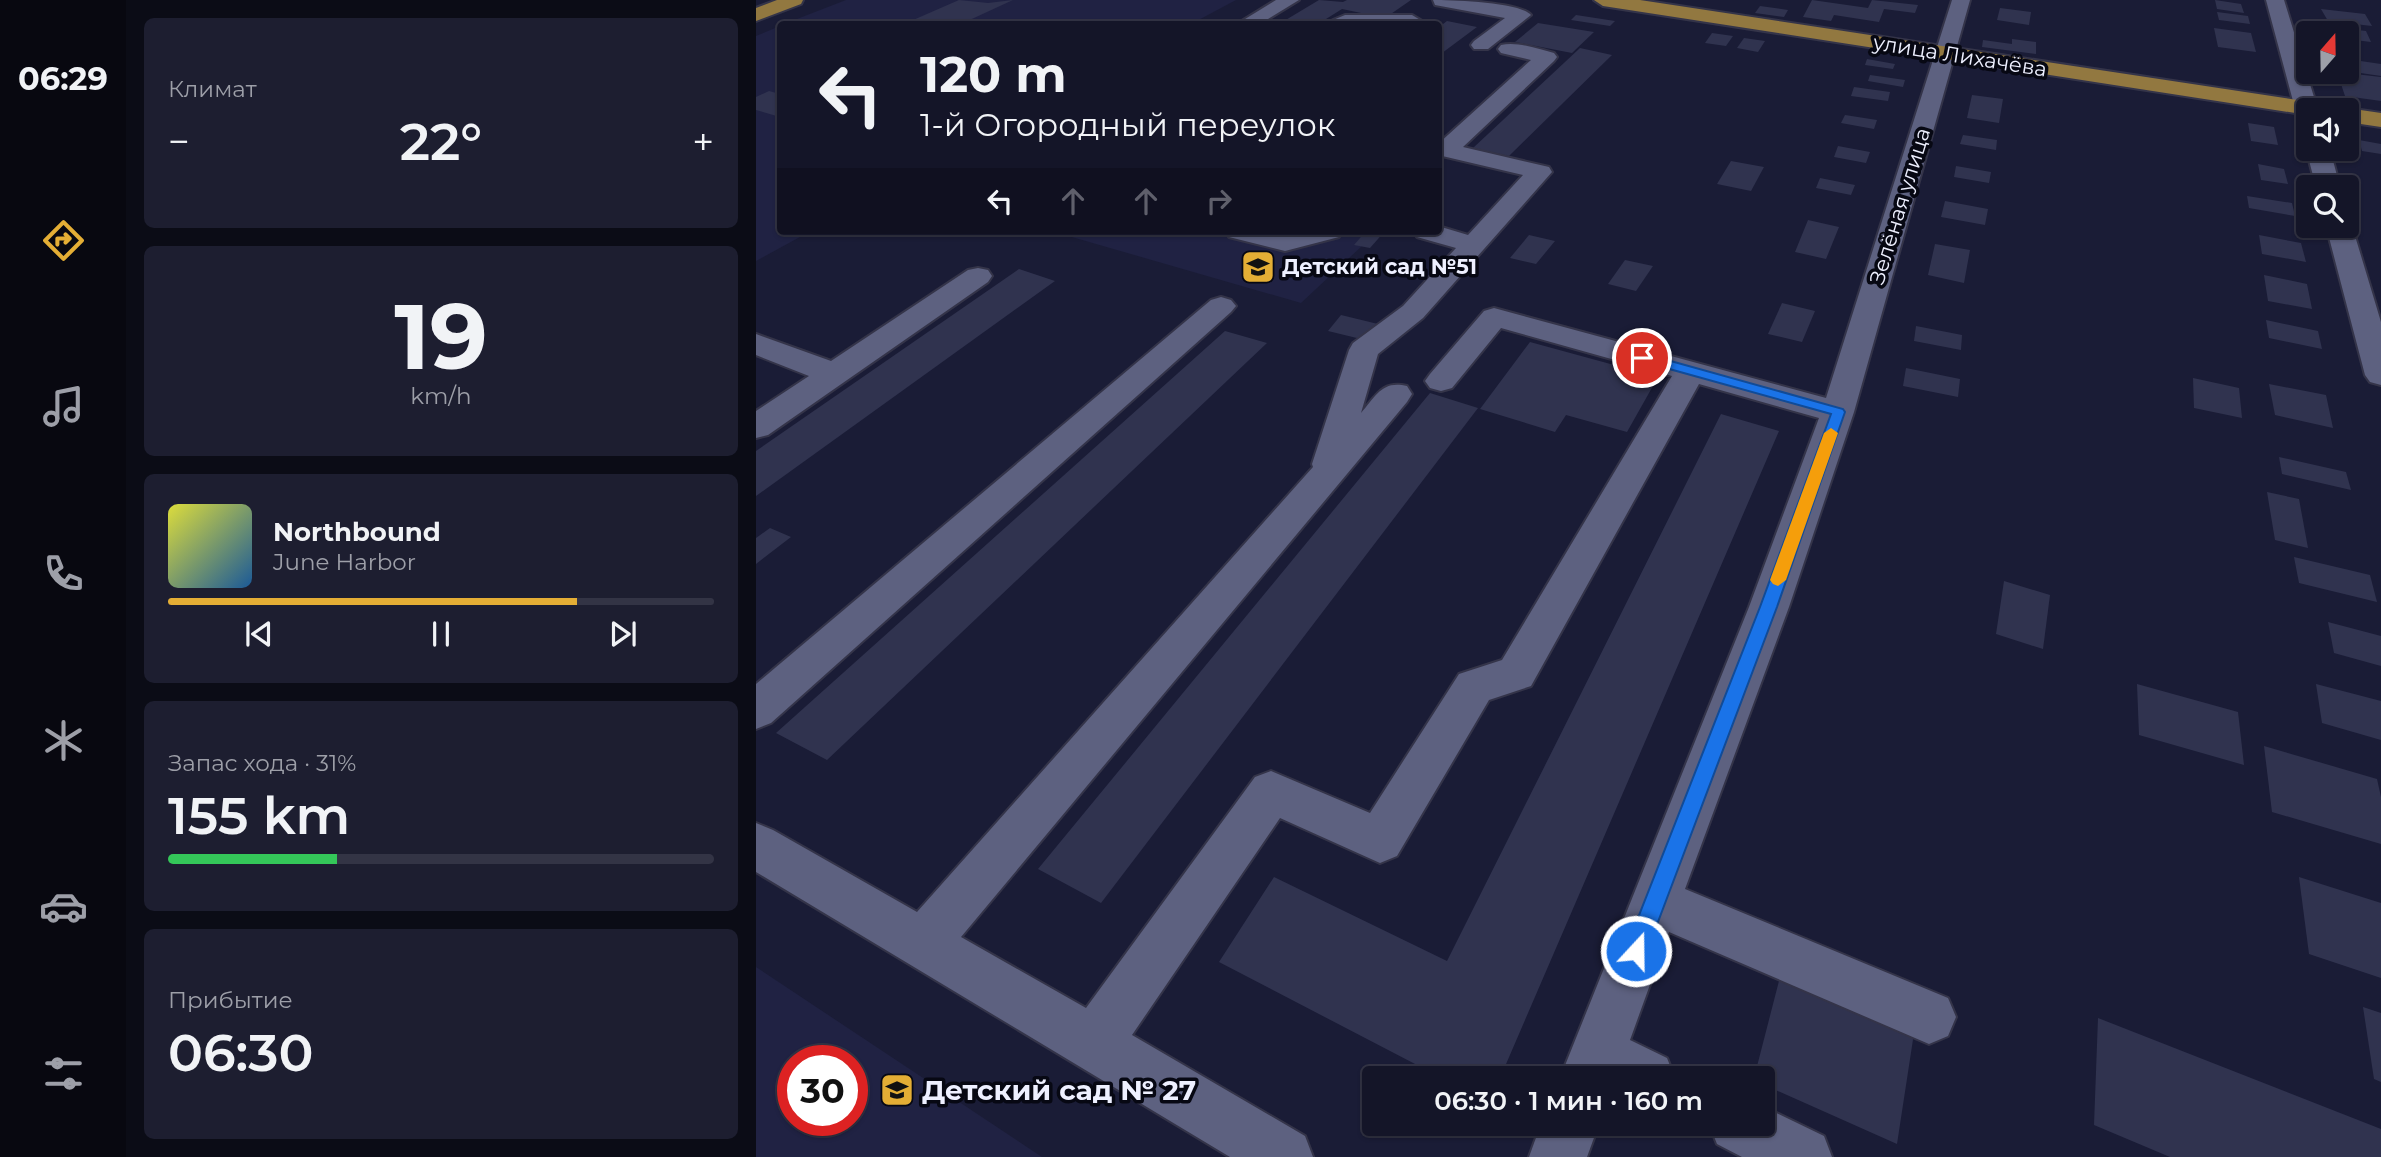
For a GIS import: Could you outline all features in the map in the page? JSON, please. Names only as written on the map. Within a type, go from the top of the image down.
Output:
[{"type":"main road","points":[[756,15],[794,0]]},
{"type":"main road","name":"улица Лихачёва","points":[[1603,0],[1644,3],[2296,110]]},
{"type":"main road","points":[[2359,116],[2381,120]]},
{"type":"street","points":[[1252,21],[1290,0]]},
{"type":"street","name":"Зелёная улица","points":[[1593,1065],[1769,607],[1838,412],[1961,0]]},
{"type":"street","points":[[2275,0],[2306,98]]},
{"type":"street","points":[[1413,21],[1443,1],[1521,15],[1481,45]]},
{"type":"street","points":[[1325,477],[1364,350],[1413,312],[1540,172],[1446,150],[1548,57],[1508,49]]},
{"type":"street","points":[[1253,235],[1284,243],[1315,235]]},
{"type":"street","points":[[1439,235],[1473,245]]},
{"type":"street","points":[[2342,238],[2381,375]]},
{"type":"street","points":[[756,427],[978,276]]},
{"type":"street","points":[[756,710],[1221,306]]},
{"type":"street","points":[[1441,381],[1494,317],[1838,412]]},
{"type":"street","points":[[756,344],[834,374]]},
{"type":"street","points":[[1094,1043],[1271,792],[1380,839],[1474,687],[1516,673],[1691,371]]},
{"type":"street","points":[[923,943],[1396,394]]},
{"type":"street","points":[[756,846],[1284,1157]]},
{"type":"street","points":[[1656,901],[1929,1017]]},
{"type":"street","points":[[1558,1157],[1566,1136]]},
{"type":"street","points":[[1761,1136],[1803,1157]]},
{"type":"shaded area","points":[[846,0],[1236,0],[1197,21],[792,21]]},
{"type":"shaded area","points":[[777,27],[777,235],[804,235],[756,261],[756,36]]},
{"type":"shaded area","name":"Детский сад №51","points":[[1065,235],[1374,235],[1301,303]]},
{"type":"shaded area","name":"Детский сад № 27","points":[[756,967],[1042,1157],[756,1157]]},
{"type":"building","points":[[959,0],[988,3],[1013,0],[968,21],[911,21]]},
{"type":"building","points":[[1319,0],[1411,0],[1385,18],[1342,9],[1323,21],[1284,21]]},
{"type":"building","points":[[1812,0],[1868,8],[1872,0],[1918,5],[1915,13],[1884,9],[1879,22],[1834,15],[1831,21],[1803,17]]},
{"type":"building","points":[[2215,0],[2241,4],[2244,13],[2217,9]]},
{"type":"building","points":[[1760,6],[1788,10],[1784,17],[1755,13]]},
{"type":"building","points":[[2000,8],[2031,12],[2029,25],[1997,20]]},
{"type":"building","points":[[2321,9],[2365,14],[2372,26],[2359,25],[2359,21],[2328,21]]},
{"type":"building","points":[[2217,12],[2248,16],[2250,24],[2219,20]]},
{"type":"building","points":[[1576,15],[1615,21],[1610,26],[1571,20]]},
{"type":"building","points":[[1447,21],[1477,27],[1442,53],[1442,25]]},
{"type":"building","points":[[1538,23],[1594,32],[1572,53],[1515,42]]},
{"type":"building","points":[[2214,28],[2251,33],[2256,52],[2218,47]]},
{"type":"building","points":[[2359,30],[2366,31],[2371,42],[2359,40]]},
{"type":"building","points":[[1712,33],[1733,36],[1726,46],[1705,43]]},
{"type":"building","points":[[1744,38],[1765,41],[1758,52],[1737,48]]},
{"type":"building","points":[[2012,39],[2036,42],[2036,54],[1982,47],[1983,40],[2012,44]]},
{"type":"building","points":[[1580,48],[1612,55],[1509,156],[1473,148]]},
{"type":"building","points":[[1867,59],[1895,64],[1893,69],[1865,65]]},
{"type":"building","points":[[2359,61],[2381,64],[2381,76],[2359,73]]},
{"type":"building","points":[[2359,74],[2381,77],[2381,101],[2345,96],[2341,84],[2359,84]]},
{"type":"building","points":[[1870,75],[1905,80],[1903,87],[1868,81]]},
{"type":"building","points":[[1854,87],[1890,92],[1888,101],[1851,96]]},
{"type":"building","points":[[769,91],[777,93],[777,116],[756,110],[756,97]]},
{"type":"building","points":[[1972,95],[2003,99],[1999,123],[1967,118]]},
{"type":"building","points":[[1845,115],[1877,120],[1874,129],[1841,123]]},
{"type":"building","points":[[2248,123],[2274,127],[2278,145],[2251,141]]},
{"type":"building","points":[[1963,135],[1997,140],[1996,150],[1960,144]]},
{"type":"building","points":[[2359,140],[2381,144],[2381,154],[2362,151]]},
{"type":"building","points":[[1838,146],[1870,152],[1866,163],[1834,157]]},
{"type":"building","points":[[1731,161],[1764,167],[1751,191],[1717,184]]},
{"type":"building","points":[[2258,164],[2284,169],[2288,184],[2261,180]]},
{"type":"building","points":[[1956,166],[1991,172],[1989,183],[1954,177]]},
{"type":"building","points":[[1820,178],[1855,185],[1851,195],[1816,188]]},
{"type":"building","points":[[2247,196],[2292,203],[2295,216],[2249,208]]},
{"type":"building","points":[[1945,201],[1988,209],[1985,225],[1941,217]]},
{"type":"building","points":[[1808,220],[1839,227],[1826,259],[1795,252]]},
{"type":"building","points":[[1363,235],[1381,235],[1370,248],[1354,245]]},
{"type":"building","points":[[1529,235],[1555,241],[1536,264],[1510,258]]},
{"type":"building","points":[[2259,235],[2301,243],[2306,262],[2262,254]]},
{"type":"building","points":[[1935,244],[1970,250],[1964,283],[1928,275]]},
{"type":"building","points":[[1625,260],[1653,266],[1636,291],[1608,284]]},
{"type":"building","points":[[1019,269],[1055,281],[756,496],[756,451]]},
{"type":"building","points":[[2264,275],[2307,284],[2312,309],[2268,301]]},
{"type":"building","points":[[1782,303],[1815,311],[1802,342],[1768,334]]},
{"type":"building","points":[[1341,315],[1378,324],[1365,340],[1328,331]]},
{"type":"building","points":[[2266,320],[2318,331],[2322,349],[2269,338]]},
{"type":"building","points":[[1916,326],[1962,335],[1961,350],[1914,341]]},
{"type":"building","points":[[1225,331],[1267,343],[827,760],[776,733]]},
{"type":"building","points":[[1530,342],[1658,377],[1627,432],[1566,415],[1555,432],[1480,409]]},
{"type":"building","points":[[1906,368],[1960,379],[1958,397],[1903,386]]},
{"type":"building","points":[[2193,378],[2239,388],[2242,418],[2194,408]]},
{"type":"building","points":[[2269,384],[2326,395],[2333,428],[2275,415]]},
{"type":"building","points":[[1430,393],[1478,408],[1101,903],[1038,869]]},
{"type":"building","points":[[1721,414],[1779,431],[1505,1066],[1419,1066],[1219,962],[1274,877],[1447,961]]},
{"type":"building","points":[[2279,457],[2346,472],[2351,490],[2282,474]]},
{"type":"building","points":[[2267,492],[2299,499],[2308,548],[2275,540]]},
{"type":"building","points":[[770,528],[791,537],[756,564],[756,538]]},
{"type":"building","points":[[2294,557],[2370,575],[2377,602],[2299,583]]},
{"type":"building","points":[[2004,581],[2050,595],[2043,649],[1996,634]]},
{"type":"building","points":[[2328,622],[2381,636],[2381,666],[2334,653]]},
{"type":"building","points":[[2137,684],[2238,712],[2244,765],[2139,735]]},
{"type":"building","points":[[2316,684],[2381,701],[2381,740],[2322,723]]},
{"type":"building","points":[[2264,746],[2377,779],[2381,797],[2381,844],[2272,812]]},
{"type":"building","points":[[2299,877],[2381,903],[2381,978],[2309,954]]},
{"type":"building","points":[[1780,977],[1914,1033],[1897,1144],[1775,1090],[1775,1066],[1757,1066]]},
{"type":"building","points":[[2363,1007],[2381,1013],[2381,1082],[2374,1079]]},
{"type":"building","points":[[2098,1018],[2381,1129],[2381,1157],[2170,1157],[2094,1125]]},
{"type":"slow traffic","points":[[1778,580],[1831,433]]},
{"type":"place","name":"Детский сад №51","points":[[1258,267]]},
{"type":"place","name":"Детский сад № 27","points":[[897,1090]]},
{"type":"route","points":[[1636,951],[1769,607],[1838,412],[1642,358]]}]
